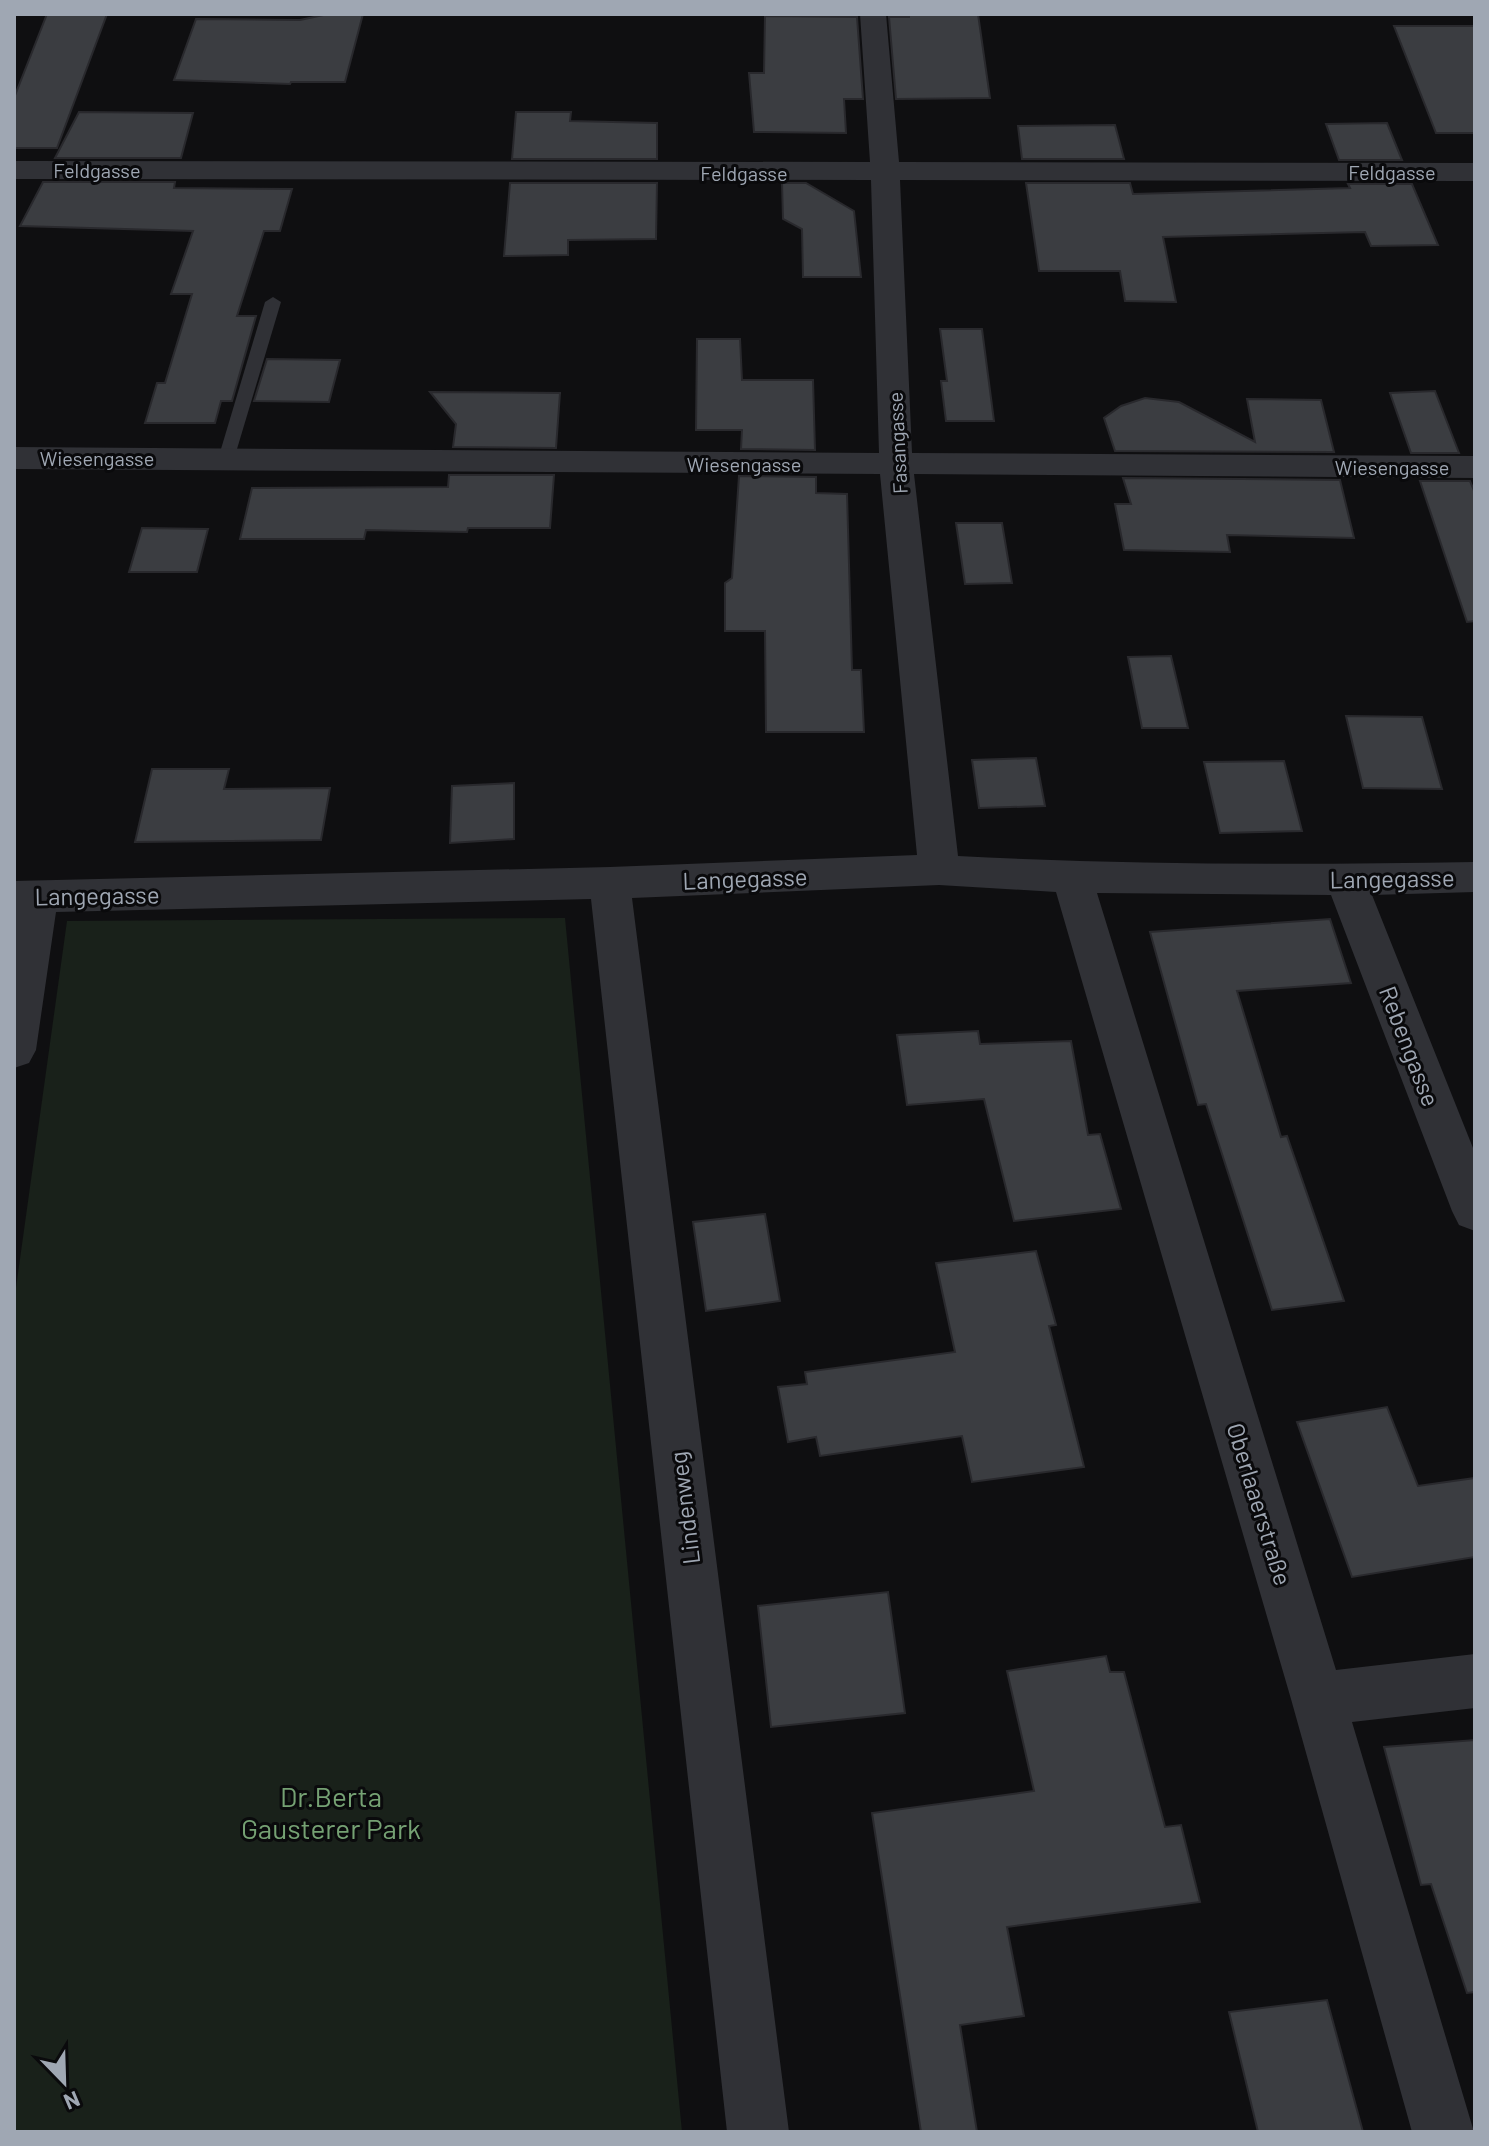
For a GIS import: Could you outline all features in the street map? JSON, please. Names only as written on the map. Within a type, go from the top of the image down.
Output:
[{"type":"street","name":"Fasangasse","points":[[873,14],[885,173],[896,465],[939,870]]},
{"type":"street","name":"Feldgasse","points":[[14,170],[1475,172]]},
{"type":"street","name":"Wiesengasse","points":[[14,458],[1475,467]]},
{"type":"street","name":"Langegasse","points":[[26,897],[610,883],[939,870],[1072,877],[1346,880],[1475,877]]},
{"type":"street","name":"Oberlaaerstraße","points":[[1072,877],[1318,1699],[1443,2132]]},
{"type":"street","name":"Rebengasse","points":[[1346,880],[1475,1211]]},
{"type":"street","name":"Lindenweg","points":[[610,883],[758,2132]]},
{"type":"street","points":[[14,1050],[26,897]]},
{"type":"street","points":[[1318,1699],[1475,1681]]},
{"type":"lane","points":[[226,459],[273,302]]},
{"type":"green space","name":"Dr.Berta Gausterer Park","points":[[565,918],[682,2132],[14,2132],[14,1302],[67,921]]},
{"type":"building","points":[[47,14],[107,14],[57,148],[14,148],[14,98]]},
{"type":"building","points":[[328,14],[363,14],[345,82],[290,84],[174,80],[196,19],[300,20]]},
{"type":"building","points":[[909,14],[978,14],[990,98],[896,99],[889,17],[909,17]]},
{"type":"building","points":[[765,16],[857,17],[863,99],[844,99],[846,133],[754,132],[749,73],[764,73]]},
{"type":"building","points":[[1394,26],[1475,26],[1475,133],[1436,133]]},
{"type":"building","points":[[79,112],[193,113],[181,158],[55,158]]},
{"type":"building","points":[[516,112],[571,112],[570,121],[657,123],[657,159],[512,159]]},
{"type":"building","points":[[1387,123],[1402,160],[1339,160],[1326,124]]},
{"type":"building","points":[[1115,125],[1124,159],[1022,159],[1018,126]]},
{"type":"building","points":[[43,182],[175,182],[174,188],[292,189],[280,231],[264,231],[237,316],[256,316],[232,401],[221,401],[215,423],[145,423],[157,383],[165,383],[192,294],[171,294],[193,231],[20,226]]},
{"type":"building","points":[[510,183],[657,183],[656,239],[568,240],[568,255],[504,256]]},
{"type":"building","points":[[782,183],[806,183],[854,211],[861,277],[803,277],[802,229],[783,219]]},
{"type":"building","points":[[1026,183],[1130,183],[1133,194],[1412,184],[1438,245],[1371,246],[1365,232],[1163,237],[1176,302],[1125,301],[1120,271],[1039,271]]},
{"type":"building","points":[[940,329],[982,329],[994,421],[946,421],[941,381],[947,381]]},
{"type":"building","points":[[697,339],[740,339],[742,380],[813,380],[815,450],[741,449],[742,430],[696,430]]},
{"type":"building","points":[[267,359],[340,360],[329,402],[254,401]]},
{"type":"building","points":[[1435,391],[1459,453],[1411,453],[1390,393]]},
{"type":"building","points":[[430,392],[560,393],[556,448],[453,447],[456,424]]},
{"type":"building","points":[[1145,398],[1179,402],[1255,442],[1247,399],[1321,400],[1334,452],[1115,451],[1104,418],[1121,406]]},
{"type":"building","points":[[449,475],[554,475],[550,528],[468,528],[467,532],[366,530],[364,539],[240,539],[252,488],[448,487]]},
{"type":"building","points":[[739,476],[816,477],[816,493],[847,494],[852,670],[861,670],[864,732],[766,732],[765,631],[725,631],[725,583],[732,578]]},
{"type":"building","points":[[1123,478],[1340,480],[1354,538],[1227,535],[1230,552],[1124,550],[1115,504],[1131,504]]},
{"type":"building","points":[[1420,481],[1470,481],[1475,493],[1475,621],[1467,622]]},
{"type":"building","points":[[956,523],[1002,523],[1012,583],[965,584]]},
{"type":"building","points":[[142,528],[208,529],[197,572],[129,572]]},
{"type":"building","points":[[1171,656],[1188,728],[1142,728],[1128,657]]},
{"type":"building","points":[[1346,716],[1422,717],[1442,789],[1363,788]]},
{"type":"building","points":[[1036,758],[1045,806],[979,808],[972,760]]},
{"type":"building","points":[[1284,761],[1302,831],[1220,833],[1204,762]]},
{"type":"building","points":[[152,769],[229,769],[224,789],[330,788],[321,840],[135,842]]},
{"type":"building","points":[[514,783],[514,839],[450,843],[452,786]]},
{"type":"building","points":[[1330,919],[1351,983],[1237,991],[1281,1137],[1287,1136],[1344,1301],[1272,1310],[1206,1104],[1198,1105],[1150,932]]},
{"type":"building","points":[[978,1031],[980,1044],[1071,1041],[1088,1135],[1100,1134],[1121,1209],[1014,1221],[984,1099],[907,1105],[897,1035]]},
{"type":"building","points":[[765,1214],[780,1301],[706,1311],[693,1222]]},
{"type":"building","points":[[1036,1251],[1056,1325],[1049,1326],[1084,1467],[972,1482],[962,1436],[820,1456],[816,1437],[788,1442],[778,1387],[807,1384],[805,1372],[955,1352],[936,1263]]},
{"type":"building","points":[[1387,1407],[1418,1486],[1475,1478],[1475,1557],[1352,1577],[1297,1422]]},
{"type":"building","points":[[888,1592],[905,1713],[771,1727],[758,1606]]},
{"type":"building","points":[[1106,1656],[1110,1672],[1124,1672],[1165,1827],[1181,1825],[1200,1902],[1007,1927],[1024,2016],[960,2025],[977,2132],[921,2132],[872,1813],[1034,1791],[1007,1671]]},
{"type":"building","points":[[1475,1740],[1475,1992],[1467,1993],[1431,1884],[1421,1885],[1384,1747]]},
{"type":"building","points":[[1327,2000],[1363,2132],[1258,2132],[1229,2012]]}]
